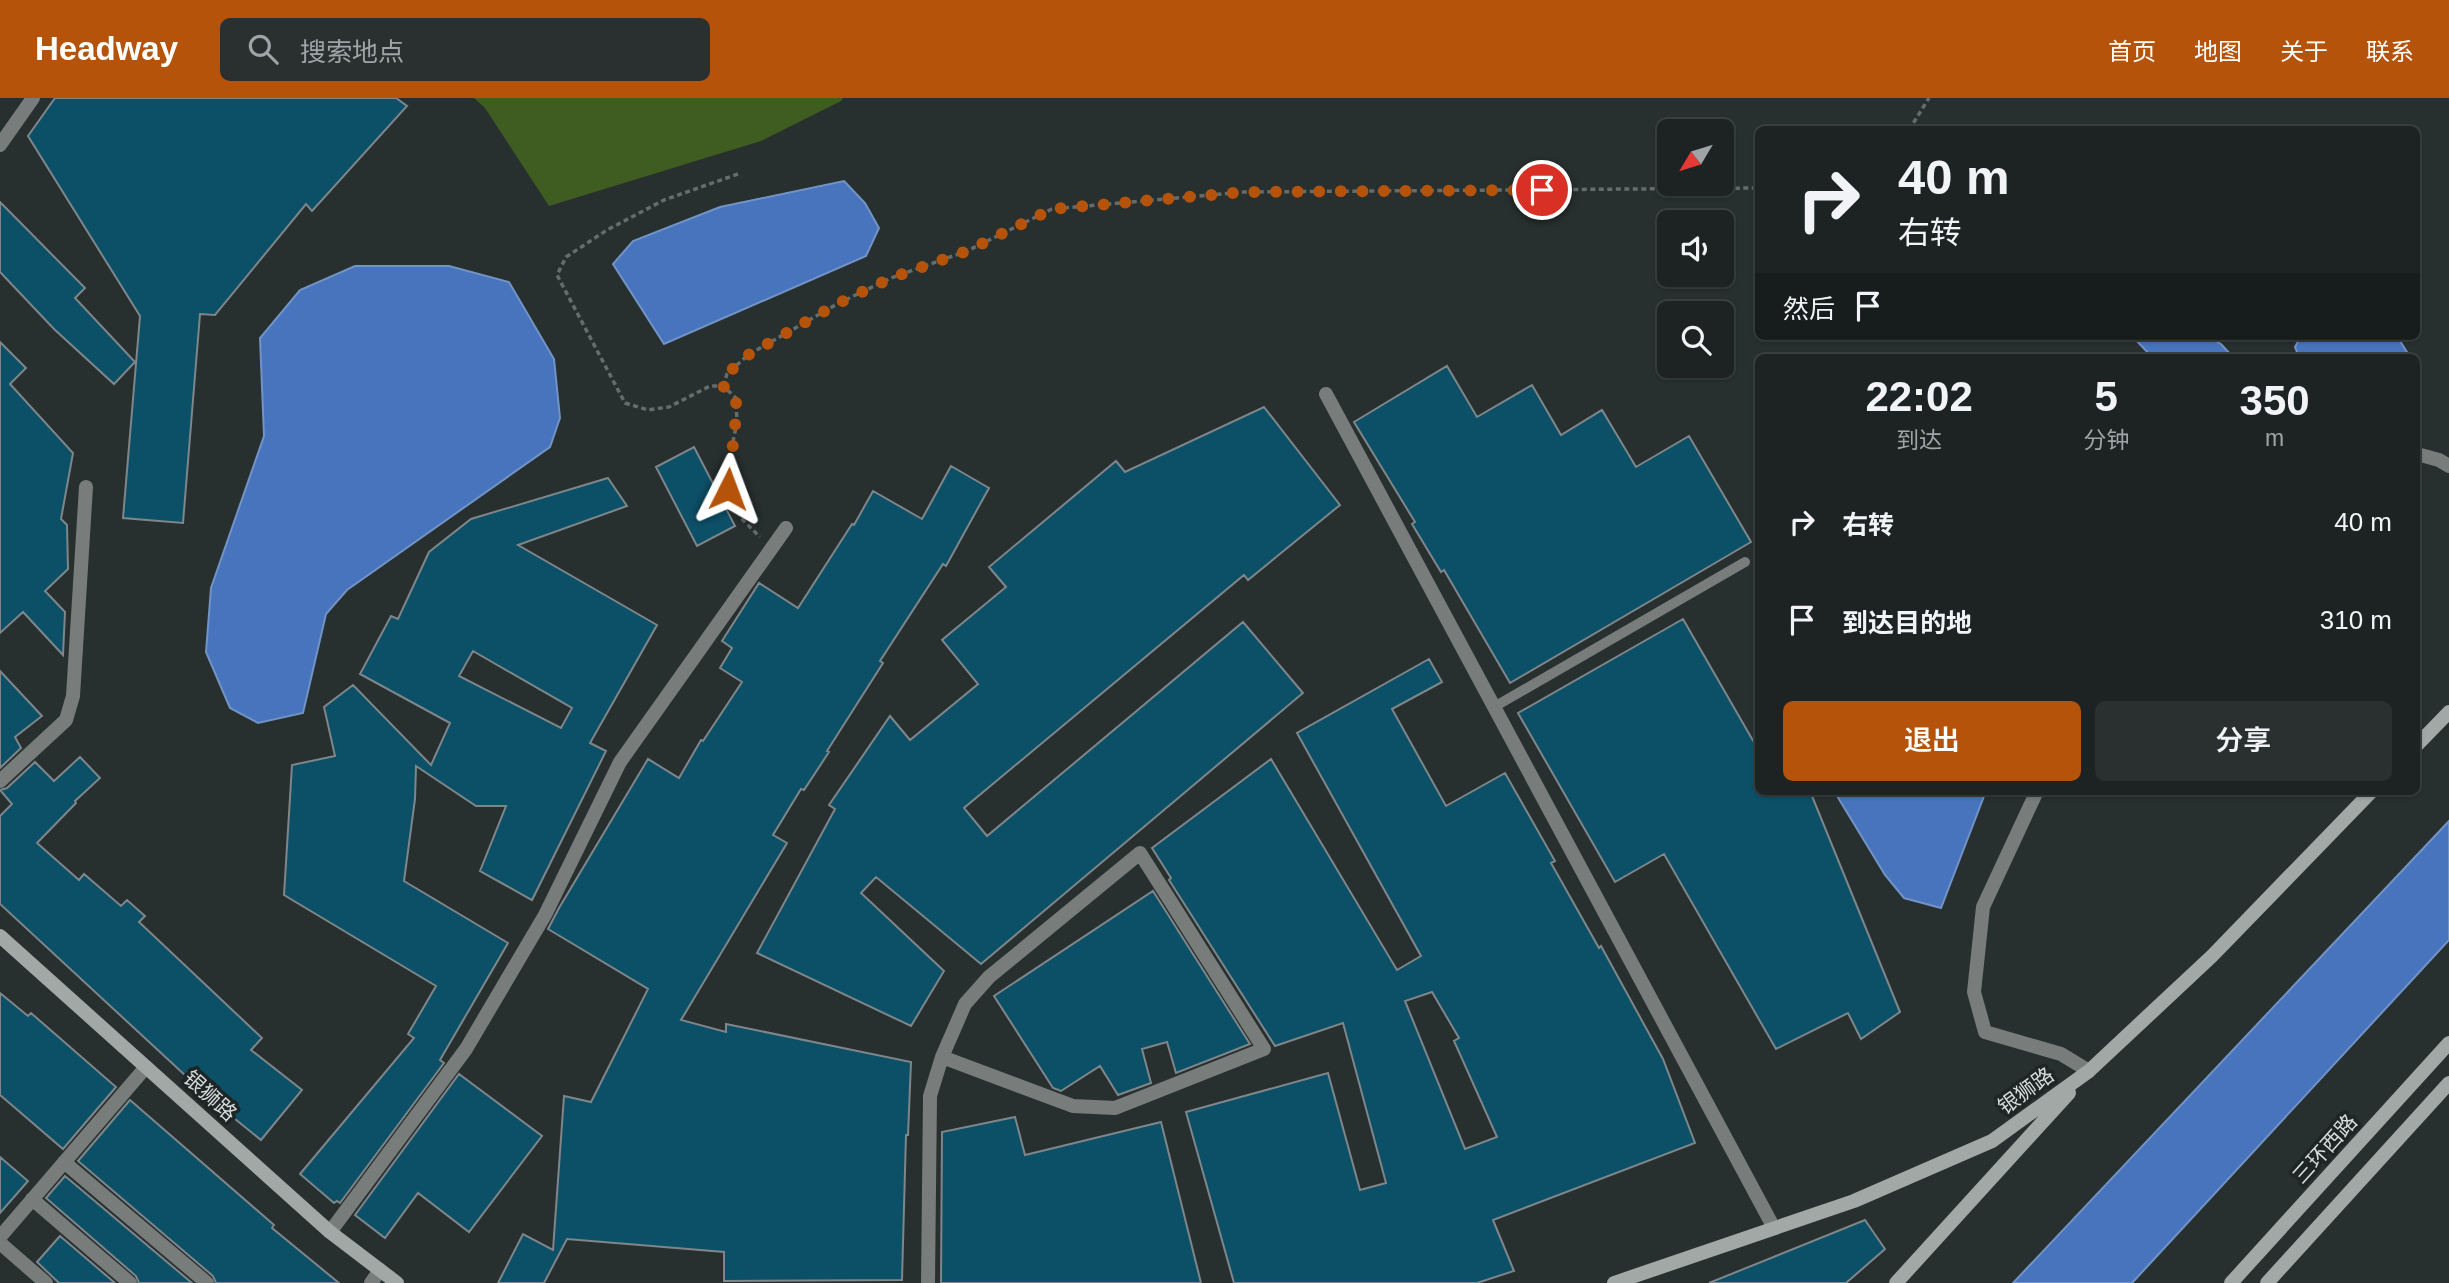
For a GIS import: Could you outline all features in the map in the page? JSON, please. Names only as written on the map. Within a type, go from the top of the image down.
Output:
[{"type":"main road","points":[[2420,742],[2449,712]]},
{"type":"main road","name":"银狮路","points":[[1614,1283],[1854,1200],[1992,1141],[2089,1071],[2211,956],[2368,795]]},
{"type":"main road","name":"银狮路","points":[[0,936],[330,1232],[397,1283]]},
{"type":"main road","name":"三环西路","points":[[2231,1283],[2449,1043]]},
{"type":"main road","points":[[1896,1283],[2089,1071]]},
{"type":"main road","points":[[2267,1283],[2449,1083]]},
{"type":"street","points":[[0,145],[33,98]]},
{"type":"street","points":[[1326,394],[1774,1228]]},
{"type":"street","points":[[2420,455],[2449,466]]},
{"type":"street","points":[[0,781],[66,719],[74,696],[86,487]]},
{"type":"street","points":[[330,1232],[466,1049],[545,915],[620,762],[786,528]]},
{"type":"street","points":[[2035,795],[1983,907],[1974,992],[1985,1032],[2061,1054],[2089,1071]]},
{"type":"street","points":[[928,1283],[930,1096],[942,1057],[965,1004],[989,977],[1140,853],[1264,1049],[1115,1108],[1073,1107],[942,1057]]},
{"type":"street","points":[[0,1237],[146,1067]]},
{"type":"street","points":[[64,1163],[207,1283]]},
{"type":"street","points":[[32,1199],[130,1283]]},
{"type":"street","points":[[0,1243],[46,1283]]},
{"type":"street","points":[[370,1283],[380,1270]]},
{"type":"lane","points":[[1494,707],[1745,562]]},
{"type":"path","points":[[1911,126],[1928,98]]},
{"type":"path","points":[[738,174],[664,200],[607,230],[566,257],[556,275],[625,403],[648,410],[669,407],[710,386],[723,386],[736,398],[737,424],[730,455],[728,489],[741,518],[771,549]]},
{"type":"path","points":[[723,386],[727,374],[748,355],[839,303],[891,278],[967,251],[1052,209],[1244,192],[1755,188]]},
{"type":"green space","points":[[474,98],[843,98],[761,141],[549,206],[485,108]]},
{"type":"water","points":[[844,181],[865,203],[879,228],[866,256],[664,344],[613,264],[633,241],[720,207]]},
{"type":"water","points":[[355,266],[449,266],[509,282],[554,359],[560,418],[550,447],[347,590],[326,614],[303,713],[258,723],[230,708],[206,652],[211,588],[264,436],[260,338],[300,290]]},
{"type":"water","points":[[2136,340],[2214,340],[2230,354],[2149,354]]},
{"type":"water","points":[[2299,340],[2399,340],[2408,354],[2298,354],[2295,347]]},
{"type":"water","points":[[1836,795],[1984,795],[1941,908],[1904,898],[1885,875]]},
{"type":"water","points":[[2449,821],[2449,940],[2132,1283],[2013,1283]]},
{"type":"building","points":[[55,98],[396,98],[407,106],[312,211],[306,204],[215,315],[200,314],[183,523],[123,518],[140,316],[28,136]]},
{"type":"building","points":[[0,202],[85,288],[75,298],[135,362],[114,384],[54,329],[0,272]]},
{"type":"building","points":[[0,342],[26,368],[10,384],[73,453],[61,519],[67,525],[68,569],[45,591],[65,612],[63,655],[23,612],[0,633]]},
{"type":"building","points":[[1447,366],[1477,417],[1532,385],[1561,435],[1602,410],[1636,467],[1689,436],[1751,542],[1510,683],[1444,570],[1441,572],[1412,524],[1415,522],[1354,422]]},
{"type":"building","points":[[1264,407],[1340,505],[1248,580],[1244,575],[964,808],[987,836],[1243,622],[1303,693],[981,964],[876,877],[861,893],[944,971],[911,1026],[757,953],[835,809],[829,805],[890,716],[910,740],[978,684],[942,640],[1006,587],[989,567],[1116,461],[1125,472]]},
{"type":"building","points":[[694,447],[735,526],[697,546],[656,467]]},
{"type":"building","points":[[951,466],[989,488],[946,566],[943,564],[880,661],[883,663],[827,751],[829,752],[804,790],[801,789],[773,835],[787,843],[681,1020],[726,1032],[726,1024],[911,1062],[902,1280],[724,1281],[724,1252],[567,1239],[544,1283],[498,1283],[523,1234],[553,1250],[564,1096],[591,1102],[648,989],[548,929],[559,908],[648,759],[679,778],[701,740],[703,741],[742,682],[720,668],[732,648],[722,641],[759,583],[798,608],[852,524],[854,525],[873,491],[922,519]]},
{"type":"building","points":[[608,478],[627,506],[518,545],[657,625],[590,743],[606,751],[532,900],[480,871],[506,806],[476,806],[416,766],[415,799],[404,881],[508,943],[440,1060],[444,1063],[340,1203],[334,1203],[300,1174],[414,1038],[408,1034],[436,986],[284,895],[292,765],[335,756],[324,707],[353,685],[431,765],[450,723],[360,674],[391,616],[398,619],[429,552],[471,519]],"holes":[[[473,651],[572,708],[561,728],[459,676]]]},
{"type":"building","points":[[1683,619],[1755,744],[1755,795],[1812,795],[1900,1012],[1861,1039],[1848,1013],[1776,1049],[1664,854],[1615,882],[1518,713]]},
{"type":"building","points":[[1429,659],[1442,682],[1392,709],[1446,806],[1505,773],[1555,861],[1551,863],[1599,948],[1601,946],[1663,1059],[1695,1143],[1493,1220],[1514,1271],[1477,1283],[1234,1283],[1186,1112],[1328,1073],[1360,1190],[1386,1183],[1343,1023],[1275,1046],[1169,880],[1171,878],[1152,848],[1271,759],[1397,970],[1421,956],[1297,733]],"holes":[[[1432,992],[1459,1038],[1454,1041],[1497,1137],[1465,1149],[1405,1001]]]},
{"type":"building","points":[[0,671],[42,716],[15,737],[21,748],[0,768]]},
{"type":"building","points":[[80,757],[100,778],[37,843],[79,880],[84,874],[121,906],[127,900],[145,916],[139,922],[262,1038],[251,1050],[302,1090],[261,1140],[214,1102],[0,904],[0,816],[12,804],[0,790],[7,788],[35,762],[54,781]]},
{"type":"building","points":[[1153,891],[1250,1044],[1176,1073],[1167,1042],[1142,1049],[1151,1083],[1118,1095],[1100,1066],[1061,1091],[1053,1088],[994,996]]},
{"type":"building","points":[[0,993],[28,1016],[31,1013],[116,1087],[63,1149],[0,1095]]},
{"type":"building","points":[[459,1074],[542,1136],[469,1232],[418,1193],[385,1238],[355,1215]]},
{"type":"building","points":[[130,1100],[274,1225],[272,1228],[339,1283],[216,1283],[213,1276],[78,1161]]},
{"type":"building","points":[[1015,1117],[1025,1155],[1161,1122],[1201,1283],[941,1283],[942,1132]]},
{"type":"building","points":[[0,1157],[28,1181],[0,1213]]},
{"type":"building","points":[[65,1176],[192,1283],[139,1283],[136,1276],[46,1198]]},
{"type":"building","points":[[1865,1220],[1885,1249],[1846,1283],[1709,1283]]},
{"type":"building","points":[[60,1236],[115,1283],[59,1283],[37,1262]]},
{"type":"route","points":[[728,489],[730,455],[737,424],[736,398],[723,386],[727,374],[748,355],[839,303],[891,278],[967,251],[1052,209],[1244,192],[1542,190]]}]
